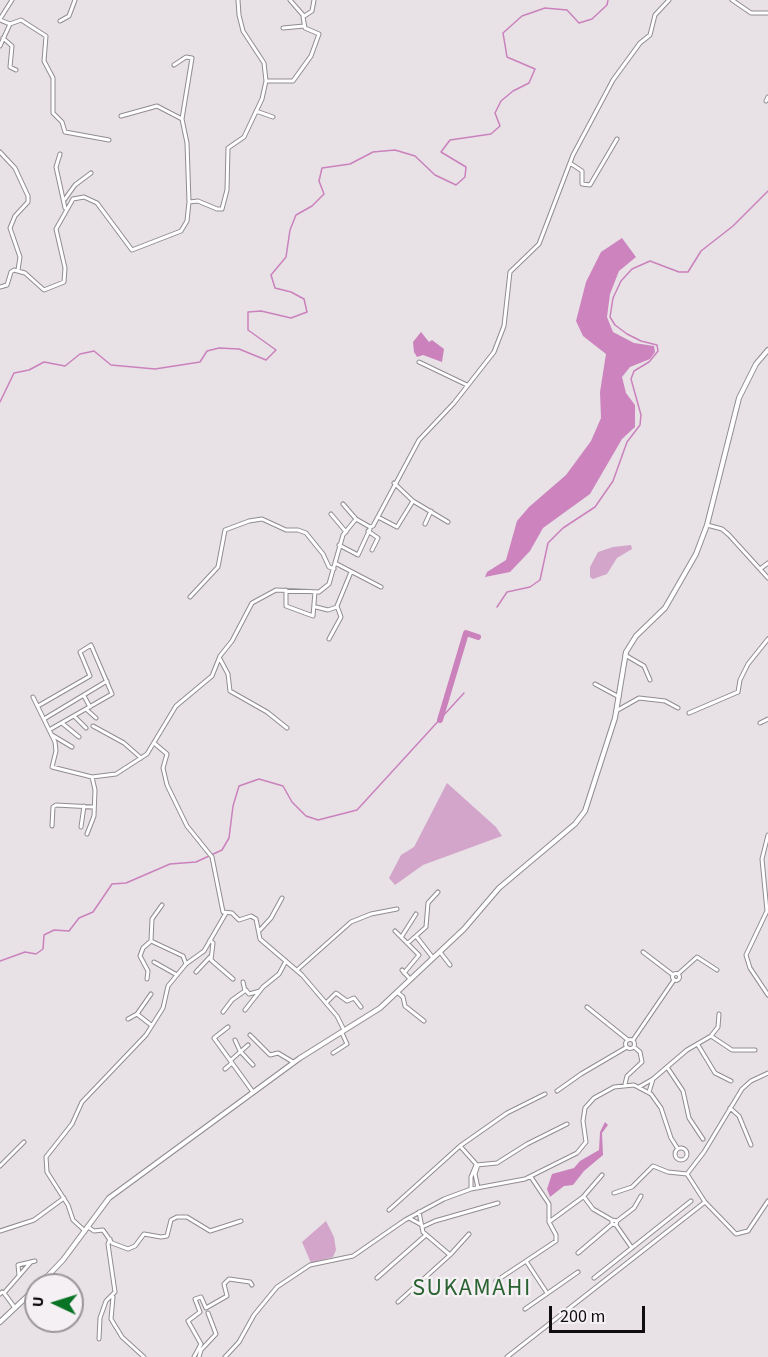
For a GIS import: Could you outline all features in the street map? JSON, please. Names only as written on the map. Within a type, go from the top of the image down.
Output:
[{"type":"street","points":[[10,24],[0,19],[12,0]]},
{"type":"street","points":[[60,21],[69,16],[75,0]]},
{"type":"street","points":[[189,202],[198,201],[222,209],[227,190],[228,148],[244,137],[266,81],[264,63],[243,31],[238,15],[238,0]]},
{"type":"street","points":[[290,0],[303,15],[304,26]]},
{"type":"street","points":[[303,15],[312,11],[314,0]]},
{"type":"street","points":[[339,545],[357,555],[394,483],[421,437],[442,417],[500,341],[504,326],[508,276],[539,244],[570,163],[613,80],[640,43],[650,35],[655,15],[669,0]]},
{"type":"street","points":[[732,0],[750,12],[768,13]]},
{"type":"street","points":[[0,46],[10,24],[21,20],[46,36],[44,61],[53,78],[53,113],[62,122],[65,132],[109,140]]},
{"type":"street","points":[[266,81],[291,82],[302,71],[319,36],[317,31],[304,26],[283,28]]},
{"type":"street","points":[[3,38],[12,45],[10,67],[16,70]]},
{"type":"street","points":[[0,287],[8,284],[12,271],[18,270],[44,290],[64,282],[65,268],[55,232],[73,199],[84,197],[93,201],[106,214],[126,245],[133,250],[181,231],[187,221],[189,202],[187,139],[182,119],[192,58],[186,57],[174,65]]},
{"type":"street","points":[[121,116],[157,106],[182,119]]},
{"type":"street","points":[[256,111],[273,117]]},
{"type":"street","points":[[570,163],[582,171],[582,184],[590,185],[617,140]]},
{"type":"street","points":[[0,152],[15,168],[28,196],[28,202],[15,216],[10,228],[20,257],[18,270]]},
{"type":"street","points":[[60,154],[56,167],[65,199],[65,210]]},
{"type":"street","points":[[65,199],[75,185],[91,172]]},
{"type":"street","points":[[50,1273],[116,1193],[294,1063],[380,1008],[440,952],[499,888],[575,824],[585,811],[616,711],[625,655],[632,642],[665,608],[696,554],[707,525],[739,398],[756,364],[768,350]]},
{"type":"street","points":[[419,362],[467,386]]},
{"type":"street","points":[[394,483],[413,501],[447,522]]},
{"type":"street","points":[[378,517],[397,527],[413,501]]},
{"type":"street","points":[[344,504],[356,519],[372,527]]},
{"type":"street","points":[[425,524],[431,511]]},
{"type":"street","points":[[331,514],[346,532]]},
{"type":"street","points":[[33,697],[57,747],[52,767],[92,777],[116,774],[141,758],[154,743],[172,710],[208,680],[217,668],[220,657],[232,641],[250,605],[273,591],[322,591],[330,582],[339,545],[356,519]]},
{"type":"street","points":[[190,597],[210,572],[218,567],[225,530],[249,521],[265,520],[286,530],[306,533],[323,554],[329,567],[334,569]]},
{"type":"street","points":[[707,525],[726,532],[768,578]]},
{"type":"street","points":[[368,531],[378,538],[372,550]]},
{"type":"street","points":[[334,563],[381,587]]},
{"type":"street","points":[[760,569],[768,563]]},
{"type":"street","points":[[329,639],[341,617],[337,607],[351,572]]},
{"type":"street","points":[[285,590],[286,607],[313,616],[315,592]]},
{"type":"street","points":[[315,607],[328,610],[337,607]]},
{"type":"street","points":[[689,713],[738,692],[740,680],[748,664],[768,639]]},
{"type":"street","points":[[38,706],[90,676],[80,652],[89,645],[112,695],[49,730]]},
{"type":"street","points":[[625,655],[644,666],[650,680]]},
{"type":"street","points":[[220,657],[228,674],[230,692],[267,712],[286,728]]},
{"type":"street","points":[[44,719],[107,681]]},
{"type":"street","points":[[595,684],[619,697]]},
{"type":"street","points":[[84,696],[88,708],[96,718]]},
{"type":"street","points":[[616,711],[639,698],[665,701],[678,708]]},
{"type":"street","points":[[74,716],[86,728]]},
{"type":"street","points":[[760,723],[768,719]]},
{"type":"street","points":[[62,723],[79,737]]},
{"type":"street","points":[[93,726],[124,743],[141,758]]},
{"type":"street","points":[[52,735],[72,747]]},
{"type":"street","points":[[154,743],[167,754],[162,768],[167,785],[187,826],[212,858],[222,909],[226,913],[232,913],[240,920],[254,918],[260,930],[260,939],[297,970],[326,1003],[343,1032],[347,1044],[333,1053]]},
{"type":"street","points":[[87,834],[94,818],[95,790],[92,777]]},
{"type":"street","points":[[52,826],[55,805],[93,807]]},
{"type":"street","points":[[81,827],[84,806]]},
{"type":"street","points":[[768,835],[762,859],[767,911],[746,955],[753,975],[768,995]]},
{"type":"street","points":[[408,943],[426,925],[428,901],[438,892]]},
{"type":"street","points":[[260,930],[271,918],[282,898]]},
{"type":"street","points":[[147,979],[148,970],[140,956],[144,947],[151,941],[152,921],[162,905]]},
{"type":"street","points":[[297,970],[351,922],[371,914],[397,909]]},
{"type":"street","points":[[226,913],[201,955],[186,964],[168,986],[164,1005],[152,1025],[132,1051],[82,1102],[72,1124],[46,1157],[48,1172],[64,1198],[74,1221],[87,1229],[104,1231],[115,1245],[132,1249],[144,1234],[161,1238],[167,1236],[171,1220],[182,1216],[210,1231],[241,1221]]},
{"type":"street","points":[[402,936],[416,914]]},
{"type":"street","points":[[395,931],[419,956],[403,971],[410,979]]},
{"type":"street","points":[[416,936],[433,958]]},
{"type":"street","points":[[196,972],[210,957],[213,943],[210,940]]},
{"type":"street","points":[[151,941],[183,956],[186,964]]},
{"type":"street","points":[[440,952],[450,965]]},
{"type":"street","points":[[644,952],[674,978]]},
{"type":"street","points":[[210,957],[233,979]]},
{"type":"street","points":[[625,1084],[625,1079],[642,1062],[633,1040],[674,978],[697,957],[717,970]]},
{"type":"street","points":[[245,1010],[260,991],[279,974],[286,961]]},
{"type":"street","points":[[154,962],[177,975]]},
{"type":"street","points":[[243,982],[245,991],[249,994],[260,991]]},
{"type":"street","points":[[223,1012],[230,1002],[245,991]]},
{"type":"street","points":[[397,992],[403,998],[405,1006],[424,1021]]},
{"type":"street","points":[[326,1003],[336,993],[347,1001],[354,998],[361,1007]]},
{"type":"street","points":[[128,1019],[137,1014],[151,994]]},
{"type":"street","points":[[587,1008],[627,1040],[633,1040]]},
{"type":"street","points":[[137,1014],[152,1025]]},
{"type":"street","points":[[639,1087],[653,1079],[680,1055],[711,1036],[718,1027],[718,1014]]},
{"type":"street","points":[[228,1027],[214,1038],[253,1092]]},
{"type":"street","points":[[250,1035],[270,1055],[278,1053],[294,1063]]},
{"type":"street","points":[[711,1036],[732,1050],[755,1050]]},
{"type":"street","points":[[235,1040],[240,1051],[253,1065]]},
{"type":"street","points":[[627,1040],[627,1047]]},
{"type":"street","points":[[225,1068],[248,1045]]},
{"type":"street","points":[[698,1045],[716,1073],[731,1082]]},
{"type":"street","points":[[557,1091],[627,1047],[634,1047]]},
{"type":"street","points":[[667,1067],[683,1091],[689,1118],[703,1139]]},
{"type":"street","points":[[687,1174],[690,1167],[704,1152],[747,1084],[768,1073]]},
{"type":"street","points":[[649,1092],[653,1079]]},
{"type":"street","points":[[225,1357],[240,1342],[254,1315],[277,1287],[310,1265],[333,1258],[351,1257],[370,1247],[419,1212],[471,1189],[531,1177],[581,1150],[586,1142],[583,1121],[585,1108],[598,1095],[625,1084],[649,1092],[661,1108],[670,1138],[678,1149],[676,1158],[684,1160],[690,1167]]},
{"type":"street","points":[[389,1210],[460,1146],[507,1113],[545,1094]]},
{"type":"street","points":[[730,1108],[739,1116],[751,1145]]},
{"type":"street","points":[[477,1165],[497,1163],[527,1144],[567,1124]]},
{"type":"street","points":[[0,1166],[24,1143]]},
{"type":"street","points":[[460,1146],[477,1165]]},
{"type":"street","points":[[678,1149],[684,1149],[694,1162]]},
{"type":"street","points":[[684,1160],[687,1155]]},
{"type":"street","points":[[477,1165],[475,1174],[478,1188]]},
{"type":"street","points":[[471,1189],[471,1175],[477,1165]]},
{"type":"street","points":[[614,1193],[632,1187],[653,1166],[668,1172],[687,1174]]},
{"type":"street","points":[[687,1174],[705,1202],[732,1232],[740,1234],[748,1231],[768,1200]]},
{"type":"street","points":[[549,1222],[583,1197],[602,1175]]},
{"type":"street","points":[[496,1281],[556,1241],[556,1235],[549,1222],[549,1204],[531,1177]]},
{"type":"street","points":[[578,1253],[634,1208],[641,1196]]},
{"type":"street","points":[[583,1197],[593,1209],[614,1223],[632,1248]]},
{"type":"street","points":[[0,1232],[34,1220],[64,1198]]},
{"type":"street","points":[[594,1278],[691,1202]]},
{"type":"street","points":[[507,1357],[705,1202]]},
{"type":"street","points":[[421,1226],[498,1203]]},
{"type":"street","points":[[419,1212],[421,1226],[426,1235],[450,1255]]},
{"type":"street","points":[[409,1218],[421,1226]]},
{"type":"street","points":[[398,1302],[450,1255],[469,1233]]},
{"type":"street","points":[[377,1278],[426,1235]]},
{"type":"street","points":[[110,1239],[108,1244],[115,1290],[111,1319],[122,1337],[144,1357]]},
{"type":"street","points":[[526,1261],[547,1293]]},
{"type":"street","points":[[15,1308],[1,1292],[33,1262],[18,1265],[19,1275]]},
{"type":"street","points":[[525,1309],[578,1272]]},
{"type":"street","points":[[194,1357],[201,1344],[188,1321],[200,1312],[195,1299],[201,1297],[206,1308],[227,1296],[224,1284],[229,1279],[252,1285]]},
{"type":"street","points":[[99,1339],[100,1317],[106,1301],[113,1297]]},
{"type":"street","points":[[0,1323],[24,1300]]},
{"type":"street","points":[[199,1357],[201,1350],[216,1334],[208,1313]]},
{"type":"shaded area","points":[[622,238],[636,257],[619,271],[610,294],[607,317],[613,332],[634,343],[654,346],[655,352],[650,359],[630,367],[622,377],[626,393],[635,405],[635,427],[622,439],[590,494],[543,528],[530,551],[510,572],[485,577],[487,572],[506,560],[517,521],[529,507],[566,475],[591,441],[601,418],[600,392],[606,354],[583,336],[576,321],[586,282],[601,252]]},
{"type":"shaded area","points":[[421,332],[429,342],[432,340],[444,349],[442,362],[423,355],[417,357],[413,342]]},
{"type":"shaded area","points":[[631,545],[632,549],[617,558],[607,574],[593,579],[590,577],[590,567],[598,552]]},
{"type":"shaded area","points":[[447,783],[496,827],[502,836],[423,865],[395,885],[389,878],[401,855],[414,847]]},
{"type":"shaded area","points":[[605,1122],[608,1125],[602,1133],[603,1155],[584,1171],[573,1185],[564,1186],[550,1197],[547,1189],[552,1174],[574,1168],[580,1161],[599,1150],[600,1132]]},
{"type":"shaded area","points":[[326,1221],[334,1237],[336,1250],[333,1257],[311,1263],[302,1242]]},
{"type":"waterway","points":[[0,402],[14,373],[29,370],[44,362],[65,366],[80,354],[94,351],[111,365],[155,369],[200,362],[207,351],[219,348],[239,349],[266,360],[276,350],[248,330],[248,312],[261,311],[291,318],[307,312],[304,299],[291,292],[275,288],[271,275],[286,257],[290,230],[296,215],[312,206],[324,194],[319,181],[322,168],[350,164],[373,152],[395,150],[415,156],[435,175],[456,185],[465,177],[466,167],[441,152],[450,140],[491,134],[500,126],[495,113],[501,101],[513,91],[529,83],[535,69],[507,57],[503,33],[522,16],[545,8],[567,10],[579,23],[592,19],[607,5],[608,0]]},
{"type":"waterway","points":[[497,607],[507,592],[530,587],[540,580],[548,543],[563,528],[595,507],[613,481],[627,442],[640,425],[641,415],[631,379],[634,371],[649,362],[658,351],[657,345],[627,334],[615,325],[610,317],[613,298],[621,281],[632,269],[650,261],[679,272],[688,272],[701,251],[733,226],[768,191]]},
{"type":"waterway","points":[[440,720],[466,633],[478,637]]},
{"type":"waterway","points":[[0,961],[25,952],[36,954],[43,949],[44,935],[54,930],[69,931],[79,918],[93,912],[112,884],[126,883],[170,864],[196,862],[222,850],[229,838],[233,806],[239,786],[259,779],[283,786],[292,802],[306,816],[318,820],[357,810],[464,693]]},
{"type":"district","name":"SUKAMAHI","points":[[472,1290]]}]
